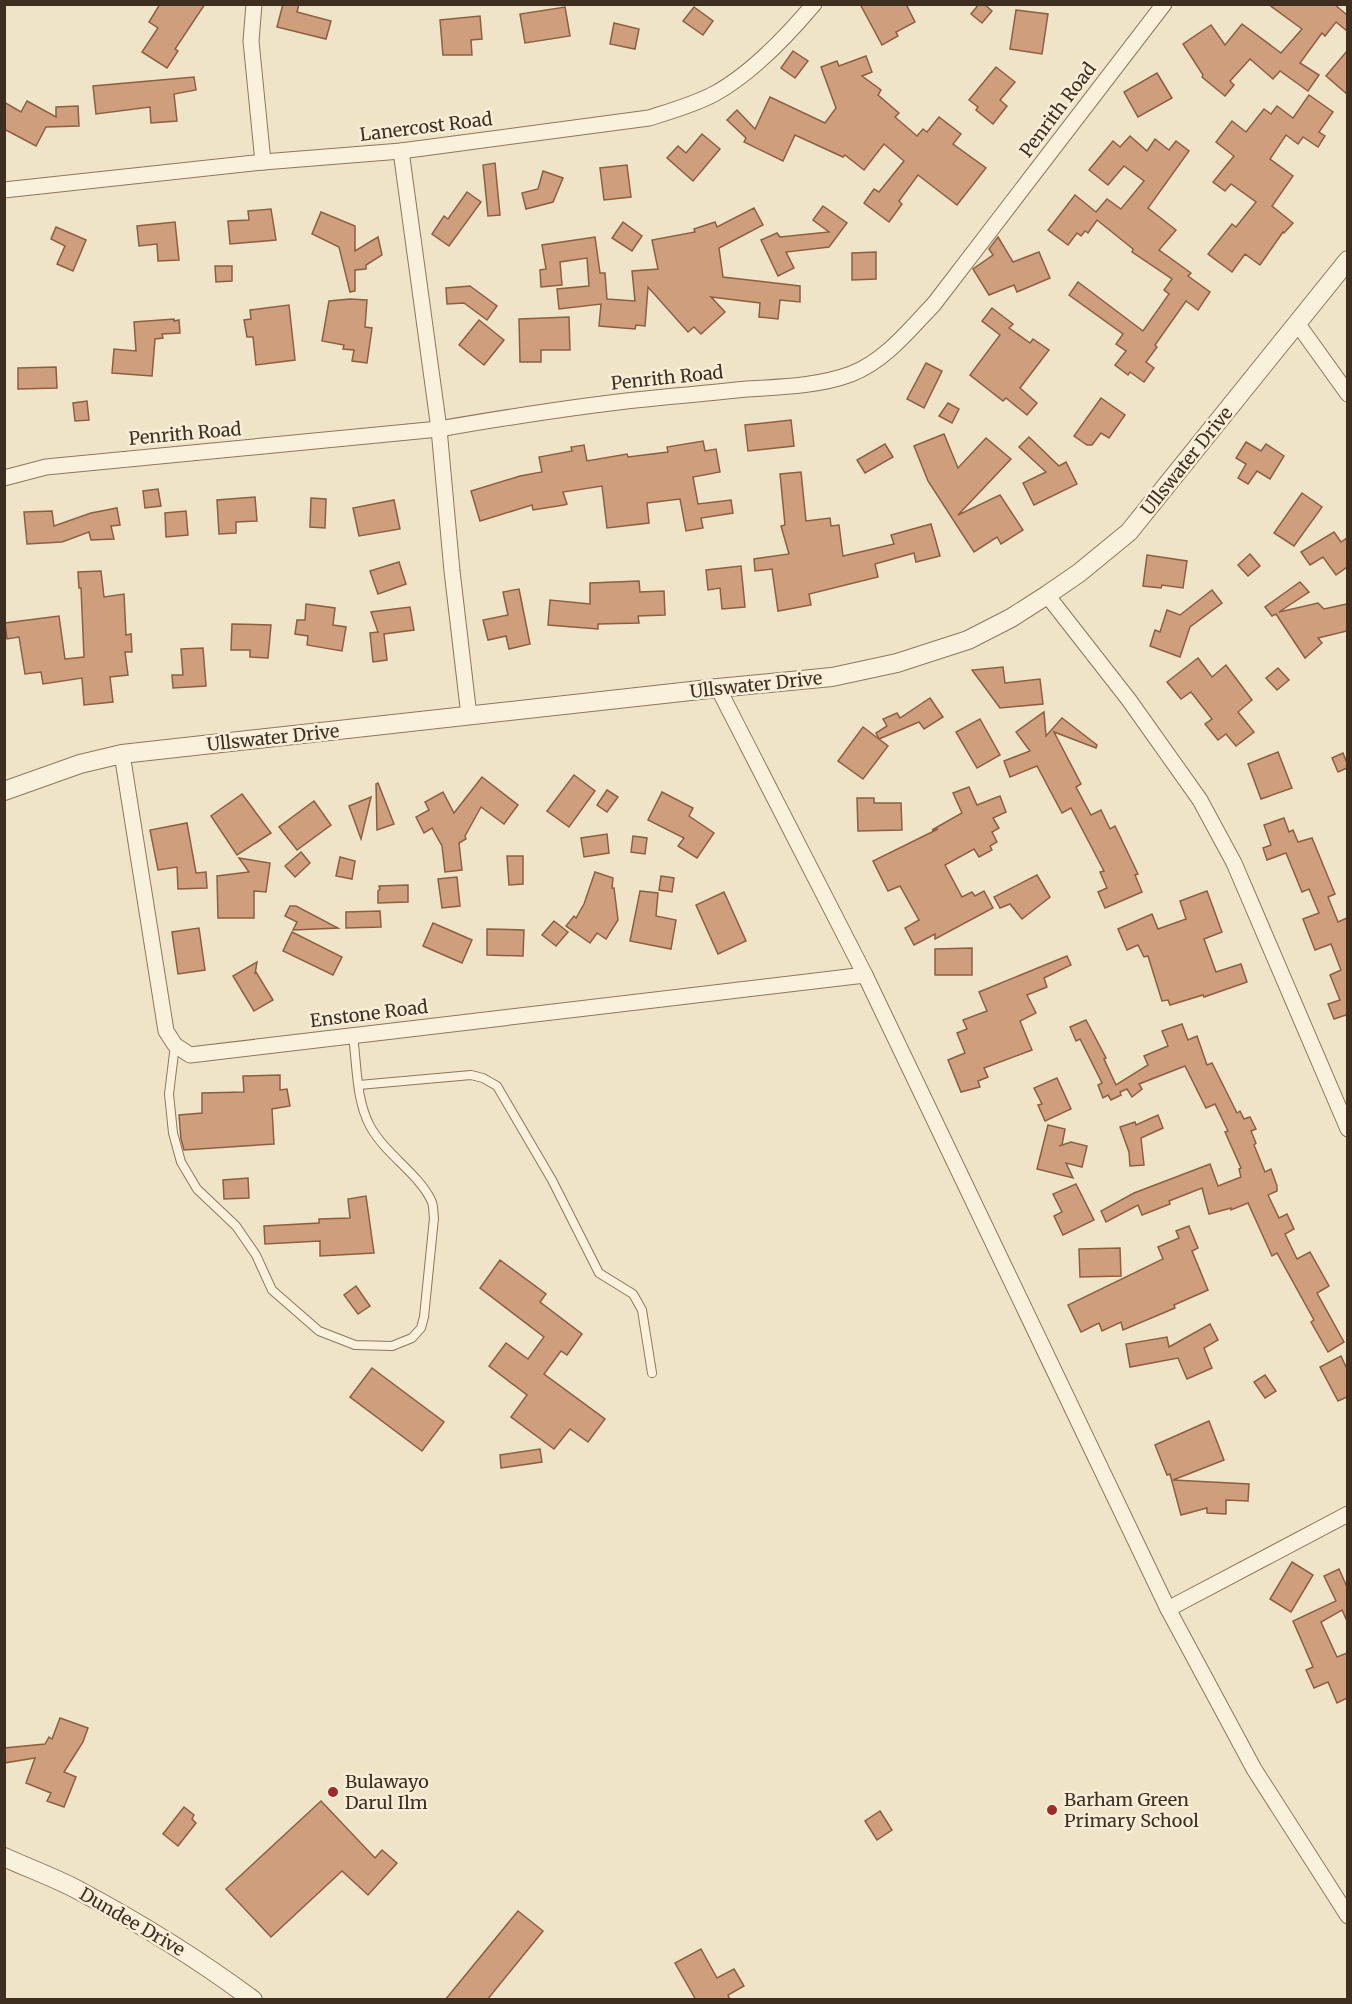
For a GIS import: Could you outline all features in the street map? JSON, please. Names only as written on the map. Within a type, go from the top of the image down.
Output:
[{"type":"street","points":[[254,4],[251,41],[263,162]]},
{"type":"street","name":"Lanercost Road","points":[[4,190],[263,162],[401,151],[649,118],[684,108],[715,94],[773,48],[814,4]]},
{"type":"street","name":"Penrith Road","points":[[4,478],[46,466],[439,429],[650,399],[779,387],[851,374],[872,363],[895,344],[934,304],[1164,4]]},
{"type":"street","points":[[401,151],[439,429],[452,571],[469,716]]},
{"type":"street","name":"Ullswater Drive","points":[[4,792],[80,764],[122,754],[832,677],[897,663],[968,640],[1011,618],[1047,595],[1079,573],[1129,532],[1347,260]]},
{"type":"street","points":[[1296,323],[1347,394]]},
{"type":"street","points":[[1047,595],[1129,700],[1200,800],[1234,863],[1347,1129]]},
{"type":"street","points":[[718,688],[865,975],[1168,1610],[1254,1769],[1347,1916]]},
{"type":"street","points":[[122,754],[162,1012],[166,1031],[175,1046]]},
{"type":"street","name":"Enstone Road","points":[[175,1046],[190,1055],[865,975]]},
{"type":"street","points":[[1168,1610],[1347,1514]]},
{"type":"street","name":"Dundee Drive","points":[[4,1857],[75,1889],[164,1939],[253,2000]]},
{"type":"lane","points":[[175,1046],[169,1094],[172,1133],[181,1162],[197,1189],[236,1226],[256,1255],[272,1290],[320,1331],[355,1345],[392,1346],[412,1338],[421,1328],[434,1218],[433,1202],[422,1187],[379,1142],[365,1115],[353,1036]]},
{"type":"lane","points":[[359,1085],[471,1075],[483,1078],[497,1086],[552,1180],[599,1273],[633,1294],[642,1310],[652,1373]]},
{"type":"building","points":[[160,4],[205,4],[175,49],[178,51],[167,68],[142,52],[158,28],[149,22]]},
{"type":"building","points":[[283,4],[299,4],[297,12],[331,21],[326,39],[277,27]]},
{"type":"building","points":[[860,4],[906,4],[915,22],[896,32],[898,36],[882,45]]},
{"type":"building","points":[[979,4],[984,4],[992,11],[982,23],[971,14]]},
{"type":"building","points":[[1268,4],[1334,4],[1347,15],[1347,31],[1336,22],[1325,36],[1322,33],[1300,63],[1319,75],[1308,91],[1280,71],[1273,79],[1250,59],[1230,81],[1234,85],[1225,96],[1202,77],[1203,75],[1183,44],[1211,25],[1225,45],[1242,24],[1281,53],[1302,29]]},
{"type":"building","points":[[565,7],[570,36],[525,43],[520,14]]},
{"type":"building","points":[[694,7],[713,21],[703,35],[683,21]]},
{"type":"building","points":[[1016,10],[1048,14],[1042,54],[1010,49]]},
{"type":"building","points":[[480,16],[482,39],[471,40],[472,55],[443,55],[440,20]]},
{"type":"building","points":[[614,23],[639,29],[635,49],[610,44]]},
{"type":"building","points":[[793,51],[808,61],[795,78],[781,68]]},
{"type":"building","points":[[1347,51],[1347,94],[1326,76]]},
{"type":"building","points":[[866,56],[872,72],[862,76],[881,90],[878,95],[899,113],[895,117],[917,136],[923,129],[927,132],[939,117],[961,134],[953,144],[986,168],[957,205],[918,175],[899,201],[902,204],[889,222],[864,203],[874,189],[879,192],[904,161],[884,144],[864,170],[845,155],[843,157],[795,135],[783,161],[744,142],[746,138],[727,120],[737,110],[755,129],[770,97],[825,123],[836,108],[821,67],[837,61],[839,66]]},
{"type":"building","points":[[996,67],[1015,82],[1000,100],[1007,106],[993,124],[976,110],[978,107],[969,100]]},
{"type":"building","points":[[1157,73],[1172,98],[1138,117],[1124,92]]},
{"type":"building","points":[[194,77],[196,90],[174,94],[177,121],[151,123],[150,107],[96,114],[93,86]]},
{"type":"building","points":[[1309,95],[1333,112],[1319,132],[1325,136],[1318,147],[1303,137],[1298,144],[1286,135],[1270,159],[1293,176],[1272,206],[1293,223],[1283,232],[1260,265],[1245,254],[1232,272],[1208,254],[1232,224],[1236,227],[1256,202],[1231,184],[1225,191],[1213,182],[1234,156],[1216,142],[1232,121],[1246,132],[1264,109],[1271,114],[1277,106],[1293,118]]},
{"type":"building","points":[[27,101],[56,117],[56,107],[78,106],[79,126],[46,127],[36,146],[4,129],[4,102],[21,112]]},
{"type":"building","points":[[702,134],[720,149],[693,181],[667,158],[678,146],[686,153]]},
{"type":"building","points":[[1130,136],[1147,151],[1155,139],[1169,150],[1176,141],[1189,151],[1148,208],[1176,230],[1159,250],[1191,273],[1188,276],[1210,292],[1198,310],[1186,301],[1146,362],[1154,368],[1144,382],[1130,372],[1128,375],[1115,365],[1126,351],[1116,344],[1123,334],[1069,295],[1078,282],[1143,331],[1169,294],[1164,290],[1172,279],[1132,252],[1133,249],[1097,220],[1088,233],[1085,231],[1081,236],[1077,233],[1068,245],[1048,230],[1075,195],[1096,212],[1107,199],[1121,209],[1144,181],[1124,166],[1108,185],[1089,170],[1113,141],[1120,147]]},
{"type":"building","points":[[495,163],[500,215],[488,216],[483,165]]},
{"type":"building","points":[[627,165],[631,197],[604,200],[600,168]]},
{"type":"building","points":[[543,171],[563,178],[553,202],[526,209],[522,193],[538,189]]},
{"type":"building","points":[[467,192],[481,202],[449,246],[432,234],[444,216],[448,219]]},
{"type":"building","points":[[823,206],[847,223],[829,247],[786,252],[794,268],[778,276],[761,240],[777,233],[780,237],[829,232],[813,220]]},
{"type":"building","points":[[754,208],[763,225],[719,248],[723,277],[800,286],[800,302],[780,300],[778,319],[759,317],[760,303],[711,297],[725,312],[701,334],[694,327],[688,332],[648,287],[645,326],[636,325],[635,329],[599,326],[601,304],[559,309],[557,289],[589,286],[587,258],[560,262],[562,285],[541,287],[540,270],[546,269],[542,245],[595,237],[600,273],[605,273],[607,299],[635,301],[632,271],[658,269],[652,240],[695,232],[694,229],[715,222],[717,227]]},
{"type":"building","points":[[271,209],[276,240],[230,244],[228,221],[249,220],[248,211]]},
{"type":"building","points":[[321,212],[355,226],[355,251],[378,237],[382,255],[366,265],[366,269],[355,270],[355,291],[350,292],[339,247],[312,234]]},
{"type":"building","points":[[175,222],[179,260],[158,261],[157,244],[139,246],[137,226]]},
{"type":"building","points":[[623,222],[642,236],[632,251],[612,238]]},
{"type":"building","points":[[56,227],[86,240],[73,271],[57,264],[65,246],[51,239]]},
{"type":"building","points":[[998,237],[1013,262],[1039,252],[1050,278],[1017,292],[1014,285],[989,295],[973,269],[993,255],[989,249]]},
{"type":"building","points":[[876,252],[876,279],[852,280],[852,253]]},
{"type":"building","points":[[215,266],[232,266],[232,281],[216,282]]},
{"type":"building","points":[[470,286],[497,306],[487,320],[464,303],[447,304],[446,288]]},
{"type":"building","points":[[367,300],[365,327],[372,328],[367,363],[352,361],[354,350],[343,349],[344,345],[322,341],[329,301]]},
{"type":"building","points":[[289,305],[295,360],[256,365],[253,337],[247,337],[244,320],[251,319],[250,310]]},
{"type":"building","points":[[992,308],[1013,324],[1009,328],[1030,343],[1033,339],[1049,350],[1020,388],[1037,403],[1027,415],[1006,398],[1003,401],[970,375],[1000,335],[982,321]]},
{"type":"building","points":[[569,317],[570,350],[541,350],[541,362],[520,362],[519,319]]},
{"type":"building","points":[[174,319],[174,321],[179,320],[180,333],[162,334],[163,338],[155,339],[152,376],[112,373],[114,349],[136,351],[134,322]]},
{"type":"building","points":[[479,320],[504,340],[484,365],[459,345]]},
{"type":"building","points":[[926,363],[942,371],[924,408],[907,399]]},
{"type":"building","points":[[56,367],[57,388],[18,389],[18,368]]},
{"type":"building","points":[[1101,398],[1125,415],[1109,438],[1101,433],[1092,445],[1087,445],[1074,436]]},
{"type":"building","points":[[87,401],[89,420],[75,421],[73,403]]},
{"type":"building","points":[[948,403],[959,409],[952,423],[939,416]]},
{"type":"building","points":[[791,420],[794,446],[748,451],[745,425]]},
{"type":"building","points":[[944,434],[958,468],[986,438],[1011,459],[958,515],[1000,495],[1023,530],[1001,544],[997,537],[974,552],[928,481],[914,446]]},
{"type":"building","points":[[1029,437],[1059,466],[1066,462],[1077,484],[1034,505],[1023,483],[1046,472],[1019,447]]},
{"type":"building","points":[[703,441],[705,451],[716,449],[720,472],[693,477],[698,504],[731,500],[733,513],[701,518],[703,528],[686,531],[680,499],[647,503],[649,523],[607,528],[602,486],[563,492],[567,504],[564,505],[533,510],[532,505],[480,521],[471,491],[520,476],[542,472],[539,457],[572,451],[571,447],[584,445],[587,461],[627,454],[628,457],[668,452],[667,447]]},
{"type":"building","points":[[1246,442],[1261,451],[1266,444],[1284,456],[1270,479],[1257,471],[1248,484],[1238,478],[1246,464],[1236,458]]},
{"type":"building","points":[[885,444],[893,457],[865,473],[857,460]]},
{"type":"building","points":[[801,472],[806,521],[830,518],[831,526],[839,525],[843,556],[894,544],[891,535],[931,524],[940,556],[916,562],[914,553],[875,564],[878,577],[809,594],[811,605],[778,611],[772,569],[755,571],[754,559],[789,554],[781,526],[785,525],[780,474]]},
{"type":"building","points":[[158,489],[161,506],[145,508],[143,491]]},
{"type":"building","points":[[1302,493],[1322,507],[1294,546],[1274,533]]},
{"type":"building","points":[[255,497],[257,521],[236,522],[236,533],[219,534],[217,500]]},
{"type":"building","points":[[311,498],[326,499],[325,528],[310,527]]},
{"type":"building","points":[[394,500],[400,529],[359,536],[353,508]]},
{"type":"building","points":[[117,508],[120,525],[111,526],[114,539],[91,540],[89,532],[62,542],[27,544],[24,512],[52,511],[54,526],[91,513]]},
{"type":"building","points":[[186,511],[188,535],[166,537],[165,513]]},
{"type":"building","points":[[1334,532],[1341,542],[1347,538],[1347,567],[1336,575],[1323,557],[1310,565],[1301,552]]},
{"type":"building","points":[[1250,554],[1260,566],[1248,576],[1238,565]]},
{"type":"building","points":[[1147,555],[1187,561],[1183,588],[1162,585],[1161,588],[1143,586]]},
{"type":"building","points":[[399,562],[406,584],[378,594],[370,571]]},
{"type":"building","points":[[741,566],[745,607],[722,609],[720,588],[708,590],[706,570]]},
{"type":"building","points":[[101,571],[104,597],[124,594],[126,635],[131,634],[132,652],[125,652],[128,675],[110,677],[113,702],[84,705],[82,678],[43,684],[41,672],[25,674],[19,637],[7,639],[5,623],[59,616],[65,659],[84,657],[81,588],[79,588],[78,572]]},
{"type":"building","points":[[639,581],[640,592],[664,591],[665,615],[638,616],[639,623],[598,624],[598,629],[548,625],[550,600],[590,604],[590,583]]},
{"type":"building","points":[[1300,582],[1309,592],[1279,612],[1318,603],[1324,609],[1347,604],[1347,631],[1318,638],[1322,643],[1305,658],[1276,614],[1272,616],[1265,607]]},
{"type":"building","points":[[519,589],[530,644],[509,649],[506,636],[488,640],[483,620],[508,615],[503,592]]},
{"type":"building","points":[[1212,590],[1222,603],[1190,627],[1180,657],[1150,646],[1155,630],[1160,632],[1167,610],[1180,615]]},
{"type":"building","points":[[306,604],[335,608],[333,625],[346,627],[342,651],[307,645],[308,636],[295,634],[297,620],[305,620]]},
{"type":"building","points":[[410,607],[414,630],[384,634],[387,660],[373,662],[370,633],[378,632],[371,612]]},
{"type":"building","points":[[232,624],[271,625],[268,658],[250,657],[250,650],[231,650]]},
{"type":"building","points":[[203,648],[206,686],[173,688],[172,675],[183,675],[181,649]]},
{"type":"building","points":[[1198,658],[1212,677],[1226,665],[1252,700],[1238,712],[1254,732],[1236,746],[1226,734],[1218,740],[1205,724],[1212,719],[1191,692],[1181,699],[1167,682]]},
{"type":"building","points":[[1003,667],[1005,683],[1040,679],[1043,704],[1000,708],[972,670]]},
{"type":"building","points":[[1278,668],[1289,680],[1277,690],[1266,678]]},
{"type":"building","points":[[930,698],[943,717],[924,729],[919,722],[879,739],[876,733],[887,726],[883,719],[897,713],[900,718]]},
{"type":"building","points":[[1044,712],[1046,736],[1062,718],[1097,745],[1096,748],[1054,732],[1081,784],[1076,787],[1091,815],[1101,810],[1110,829],[1115,826],[1138,874],[1135,875],[1142,892],[1105,908],[1098,892],[1107,888],[1100,872],[1104,871],[1071,808],[1062,813],[1037,766],[1010,777],[1004,761],[1030,751],[1016,732]]},
{"type":"building","points":[[980,719],[1000,755],[977,768],[956,732]]},
{"type":"building","points":[[863,727],[888,746],[863,779],[838,761]]},
{"type":"building","points":[[1278,752],[1292,788],[1261,799],[1248,764]]},
{"type":"building","points":[[1343,753],[1347,768],[1338,772],[1332,758]]},
{"type":"building","points":[[574,775],[595,791],[569,827],[547,811]]},
{"type":"building","points":[[482,777],[518,805],[504,824],[481,807],[465,836],[466,839],[459,843],[462,870],[445,872],[442,846],[432,828],[424,833],[416,817],[429,810],[425,802],[443,792],[454,813]]},
{"type":"building","points":[[378,783],[394,824],[377,830],[376,784]]},
{"type":"building","points":[[969,787],[977,805],[1000,796],[1006,812],[993,818],[999,828],[992,832],[997,842],[990,846],[992,850],[979,857],[974,849],[945,865],[962,897],[972,892],[975,896],[984,891],[993,908],[935,939],[935,934],[914,945],[905,928],[919,920],[900,886],[888,891],[873,861],[938,829],[932,830],[962,813],[953,793]]},
{"type":"building","points":[[607,790],[618,797],[607,812],[597,805]]},
{"type":"building","points":[[662,792],[693,808],[689,816],[714,833],[697,858],[678,846],[684,838],[648,820]]},
{"type":"building","points":[[242,794],[271,833],[237,855],[211,816]]},
{"type":"building","points":[[371,797],[361,839],[349,806]]},
{"type":"building","points":[[857,798],[874,798],[874,803],[901,803],[902,830],[858,831]]},
{"type":"building","points":[[314,801],[331,825],[297,850],[279,827]]},
{"type":"building","points":[[1284,818],[1289,832],[1293,830],[1298,842],[1312,838],[1335,894],[1328,897],[1338,922],[1347,918],[1347,1017],[1346,1015],[1334,1019],[1328,1004],[1340,1000],[1330,975],[1341,970],[1331,944],[1315,950],[1303,919],[1319,913],[1309,889],[1302,892],[1286,853],[1267,860],[1263,848],[1271,845],[1264,825]]},
{"type":"building","points":[[187,823],[196,873],[206,872],[207,888],[178,889],[177,867],[158,870],[150,830]]},
{"type":"building","points":[[607,834],[609,853],[584,857],[581,838]]},
{"type":"building","points":[[633,836],[647,838],[645,854],[631,852]]},
{"type":"building","points":[[301,852],[310,863],[295,877],[285,866]]},
{"type":"building","points":[[507,856],[523,856],[523,884],[509,885]]},
{"type":"building","points":[[340,857],[355,861],[352,879],[336,876]]},
{"type":"building","points":[[239,858],[270,863],[266,892],[254,891],[254,918],[218,918],[217,876],[249,872]]},
{"type":"building","points":[[595,872],[613,878],[612,888],[614,888],[618,920],[606,939],[597,933],[590,943],[566,926],[574,916],[576,918],[584,904]]},
{"type":"building","points":[[1037,875],[1050,897],[1022,919],[1010,904],[1000,908],[994,897]]},
{"type":"building","points":[[661,876],[674,878],[672,892],[659,890]]},
{"type":"building","points":[[457,877],[460,906],[442,908],[438,879]]},
{"type":"building","points":[[408,885],[408,902],[378,903],[379,886]]},
{"type":"building","points":[[640,891],[658,893],[656,916],[676,920],[671,949],[630,941]]},
{"type":"building","points":[[1207,891],[1222,932],[1204,939],[1216,972],[1241,964],[1247,982],[1204,997],[1203,995],[1170,1005],[1168,1000],[1162,1001],[1148,956],[1144,957],[1138,945],[1127,950],[1118,929],[1152,914],[1158,929],[1186,919],[1180,901]]},
{"type":"building","points":[[724,892],[746,941],[718,954],[696,905]]},
{"type":"building","points":[[290,906],[296,906],[338,928],[293,930],[297,922],[285,916]]},
{"type":"building","points":[[380,911],[381,927],[346,928],[346,912]]},
{"type":"building","points":[[554,921],[568,932],[556,946],[542,935]]},
{"type":"building","points":[[433,923],[472,940],[462,963],[423,946]]},
{"type":"building","points":[[199,928],[205,970],[178,974],[172,932]]},
{"type":"building","points":[[487,929],[524,930],[523,956],[487,955]]},
{"type":"building","points":[[292,932],[342,957],[333,975],[283,951]]},
{"type":"building","points":[[972,948],[972,975],[935,975],[935,949]]},
{"type":"building","points":[[1067,956],[1071,965],[1044,978],[1047,987],[1027,995],[1036,1013],[1020,1021],[1032,1050],[984,1068],[988,1077],[978,1081],[980,1087],[961,1092],[948,1060],[965,1053],[957,1033],[967,1029],[963,1020],[987,1011],[979,992]]},
{"type":"building","points":[[257,962],[255,974],[256,972],[273,1000],[254,1011],[233,976]]},
{"type":"building","points":[[1086,1020],[1106,1058],[1104,1059],[1116,1085],[1148,1065],[1144,1056],[1168,1046],[1162,1031],[1182,1024],[1188,1040],[1197,1036],[1207,1065],[1212,1063],[1237,1113],[1240,1111],[1244,1119],[1250,1117],[1256,1129],[1251,1131],[1256,1143],[1254,1145],[1265,1172],[1271,1169],[1277,1186],[1277,1191],[1268,1195],[1279,1218],[1287,1214],[1294,1229],[1285,1234],[1297,1259],[1310,1252],[1329,1286],[1317,1293],[1344,1342],[1328,1352],[1311,1322],[1314,1320],[1277,1253],[1272,1256],[1248,1203],[1231,1210],[1231,1208],[1209,1214],[1202,1188],[1142,1215],[1138,1205],[1106,1222],[1101,1211],[1134,1193],[1210,1164],[1218,1186],[1241,1177],[1239,1169],[1241,1168],[1225,1132],[1228,1131],[1215,1104],[1206,1108],[1185,1066],[1139,1084],[1142,1089],[1132,1097],[1127,1089],[1111,1100],[1108,1095],[1103,1098],[1098,1085],[1102,1083],[1080,1039],[1076,1041],[1070,1027]]},
{"type":"building","points":[[280,1075],[280,1090],[287,1089],[290,1106],[272,1109],[274,1144],[184,1150],[179,1115],[202,1113],[202,1093],[244,1092],[243,1076]]},
{"type":"building","points":[[1057,1078],[1071,1109],[1045,1121],[1038,1105],[1042,1104],[1034,1088]]},
{"type":"building","points":[[1158,1115],[1163,1128],[1141,1138],[1144,1165],[1130,1166],[1129,1152],[1120,1127],[1135,1122],[1136,1125]]},
{"type":"building","points":[[1048,1125],[1065,1129],[1062,1145],[1071,1142],[1087,1146],[1082,1167],[1066,1163],[1073,1178],[1037,1169]]},
{"type":"building","points":[[248,1178],[249,1198],[224,1199],[223,1180]]},
{"type":"building","points":[[1076,1184],[1094,1220],[1063,1235],[1054,1216],[1062,1212],[1053,1194]]},
{"type":"building","points":[[366,1196],[374,1253],[320,1256],[320,1241],[265,1244],[264,1226],[319,1223],[319,1219],[350,1218],[348,1199]]},
{"type":"building","points":[[1189,1226],[1198,1248],[1192,1251],[1208,1290],[1174,1305],[1175,1308],[1123,1330],[1121,1322],[1102,1331],[1099,1323],[1081,1332],[1068,1305],[1163,1259],[1158,1247],[1179,1238],[1176,1231]]},
{"type":"building","points":[[1120,1248],[1121,1276],[1080,1277],[1079,1249]]},
{"type":"building","points":[[500,1260],[546,1294],[540,1302],[582,1334],[567,1355],[561,1351],[544,1374],[605,1419],[588,1442],[570,1429],[554,1449],[511,1417],[527,1395],[489,1366],[506,1343],[528,1359],[544,1337],[480,1288]]},
{"type":"building","points":[[356,1286],[370,1306],[358,1314],[344,1295]]},
{"type":"building","points":[[1210,1324],[1218,1340],[1204,1348],[1212,1368],[1187,1379],[1178,1358],[1130,1367],[1126,1344],[1167,1337],[1169,1347]]},
{"type":"building","points":[[1341,1356],[1347,1369],[1347,1397],[1338,1401],[1320,1367]]},
{"type":"building","points":[[372,1368],[444,1422],[422,1451],[350,1397]]},
{"type":"building","points":[[1265,1375],[1276,1391],[1265,1398],[1254,1382]]},
{"type":"building","points":[[1209,1421],[1224,1460],[1173,1480],[1249,1484],[1248,1501],[1226,1500],[1226,1514],[1207,1513],[1207,1508],[1181,1515],[1170,1474],[1167,1475],[1155,1445]]},
{"type":"building","points":[[540,1449],[542,1462],[501,1468],[500,1455]]},
{"type":"building","points":[[1292,1562],[1313,1575],[1291,1612],[1270,1599]]},
{"type":"building","points":[[1339,1569],[1347,1587],[1347,1621],[1342,1610],[1321,1622],[1337,1657],[1347,1653],[1347,1698],[1337,1703],[1328,1682],[1314,1688],[1306,1670],[1313,1667],[1293,1621],[1336,1601],[1324,1576]]},
{"type":"building","points":[[60,1718],[88,1728],[83,1742],[64,1772],[76,1777],[64,1807],[47,1801],[51,1793],[26,1783],[35,1758],[4,1763],[4,1748],[45,1744],[49,1737],[52,1739]]},
{"type":"building","points":[[321,1801],[375,1858],[382,1850],[397,1863],[368,1895],[342,1871],[271,1937],[226,1889]]},
{"type":"building","points":[[184,1807],[194,1815],[192,1819],[196,1823],[178,1846],[163,1834]]},
{"type":"building","points":[[880,1811],[892,1830],[877,1840],[865,1821]]},
{"type":"building","points":[[518,1911],[543,1931],[487,2000],[445,2000]]},
{"type":"building","points":[[701,1949],[717,1978],[734,1969],[744,1986],[728,1995],[730,2000],[696,2000],[675,1963]]},
{"type":"place","name":"Bulawayo Darul Ilm","points":[[333,1792]]},
{"type":"place","name":"Barham Green Primary School","points":[[1052,1810]]}]
